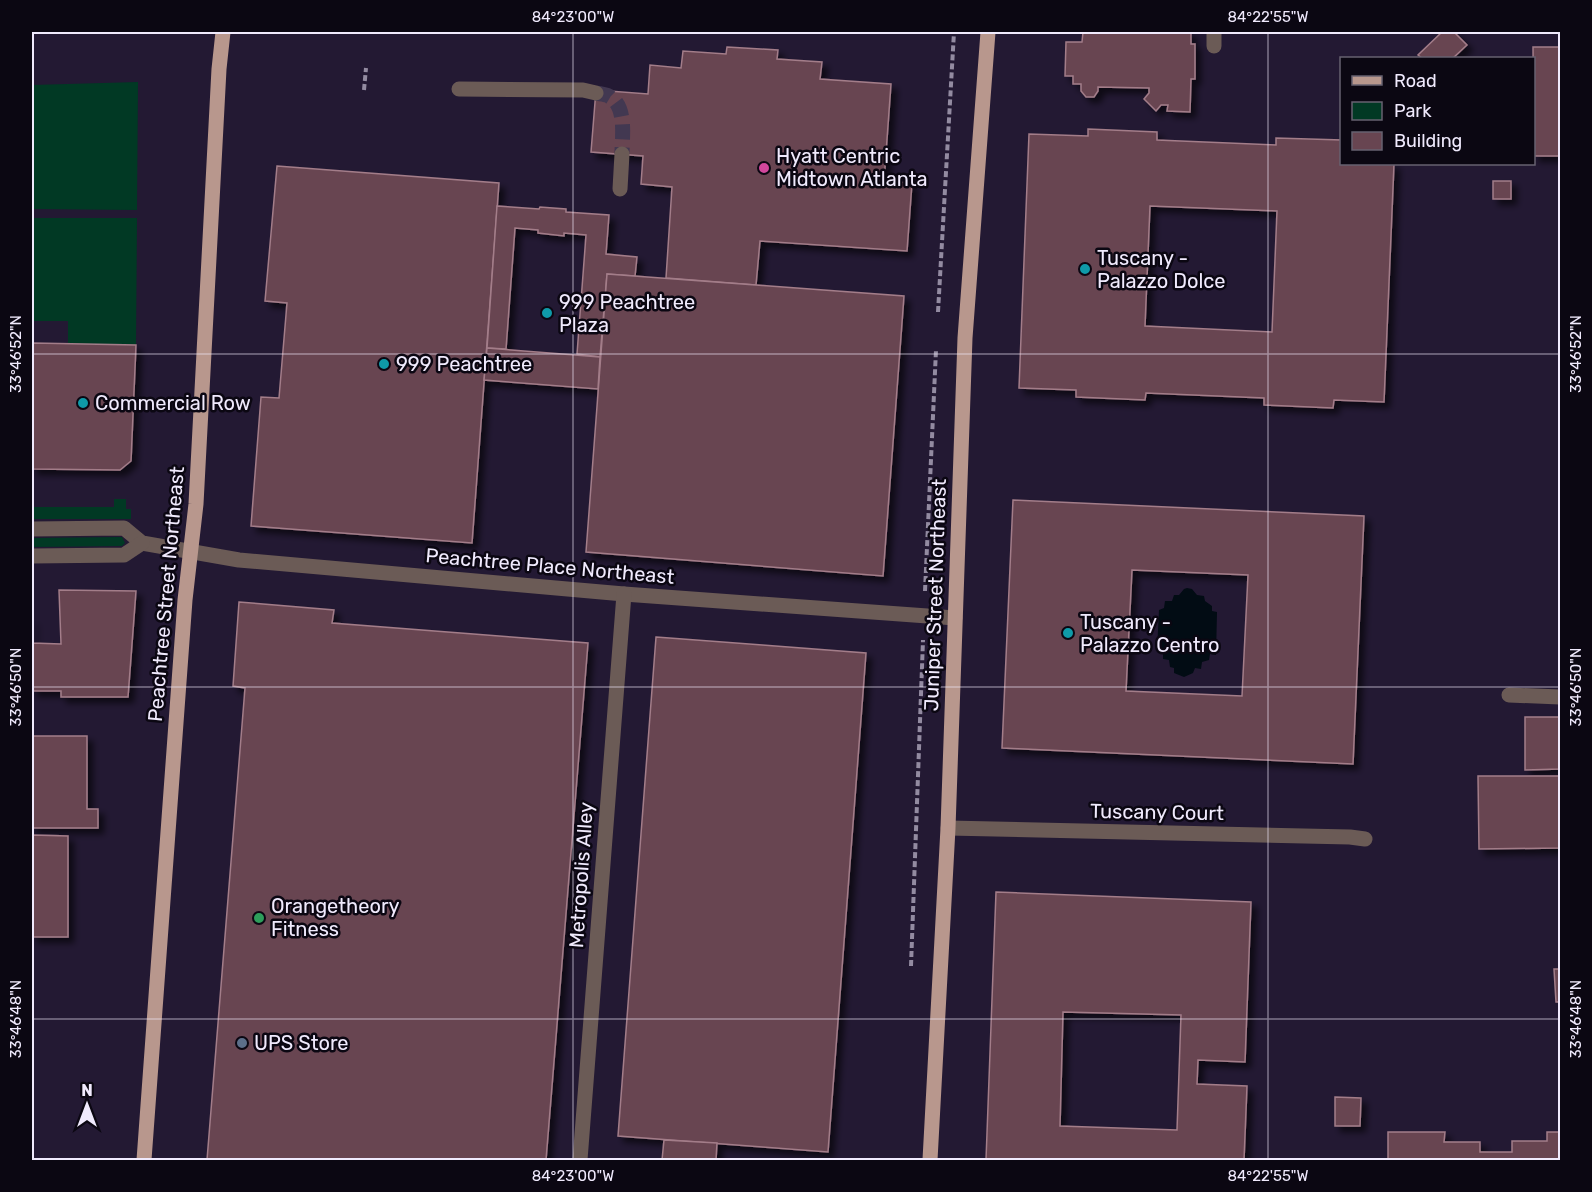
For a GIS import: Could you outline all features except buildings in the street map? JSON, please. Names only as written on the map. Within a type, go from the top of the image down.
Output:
[{"type":"main road","name":"Peachtree Street Northeast","points":[[144,1161],[184,612],[196,492],[219,69],[223,32]]},
{"type":"main road","name":"Juniper Street Northeast","points":[[930,1161],[948,828],[965,338],[988,32]]},
{"type":"street","points":[[459,89],[582,90],[596,93]]},
{"type":"street","points":[[620,189],[622,154]]},
{"type":"street","name":"Peachtree Place Northeast","points":[[32,529],[124,528],[142,543],[239,560],[624,594],[955,618]]},
{"type":"street","points":[[32,556],[124,555],[142,543]]},
{"type":"street","name":"Metropolis Alley","points":[[580,1161],[624,594]]},
{"type":"street","points":[[1509,695],[1560,697]]},
{"type":"street","name":"Tuscany Court","points":[[948,828],[1365,839]]},
{"type":"path","points":[[364,90],[366,68]]},
{"type":"green space","points":[[138,82],[137,210],[32,209],[32,85]]},
{"type":"green space","points":[[32,218],[137,218],[136,345],[68,344],[68,321],[32,321]]},
{"type":"green space","points":[[114,499],[126,499],[126,509],[131,509],[131,519],[32,519],[32,507],[114,507]]},
{"type":"green space","points":[[122,537],[125,543],[122,546],[32,547],[32,538]]},
{"type":"shaded area","points":[[1187,588],[1192,589],[1197,595],[1204,596],[1205,601],[1212,606],[1212,611],[1217,612],[1216,655],[1210,654],[1209,660],[1202,662],[1201,669],[1195,668],[1193,673],[1184,677],[1174,673],[1169,660],[1163,659],[1163,652],[1157,651],[1159,610],[1164,608],[1165,601],[1172,601],[1174,595],[1179,595]]},
{"type":"tunnel","points":[[596,93],[609,96],[619,108],[622,123],[622,154]]},
{"type":"place","name":"Hyatt Centric Midtown Atlanta","points":[[764,168]]},
{"type":"place","name":"Tuscany - Palazzo Dolce","points":[[1085,269]]},
{"type":"place","name":"999 Peachtree Plaza","points":[[547,313]]},
{"type":"place","name":"999 Peachtree","points":[[384,364]]},
{"type":"place","name":"Commercial Row","points":[[83,403]]},
{"type":"place","name":"Tuscany - Palazzo Centro","points":[[1068,633]]},
{"type":"place","name":"Orangetheory Fitness","points":[[259,918]]},
{"type":"place","name":"UPS Store","points":[[242,1043]]}]
